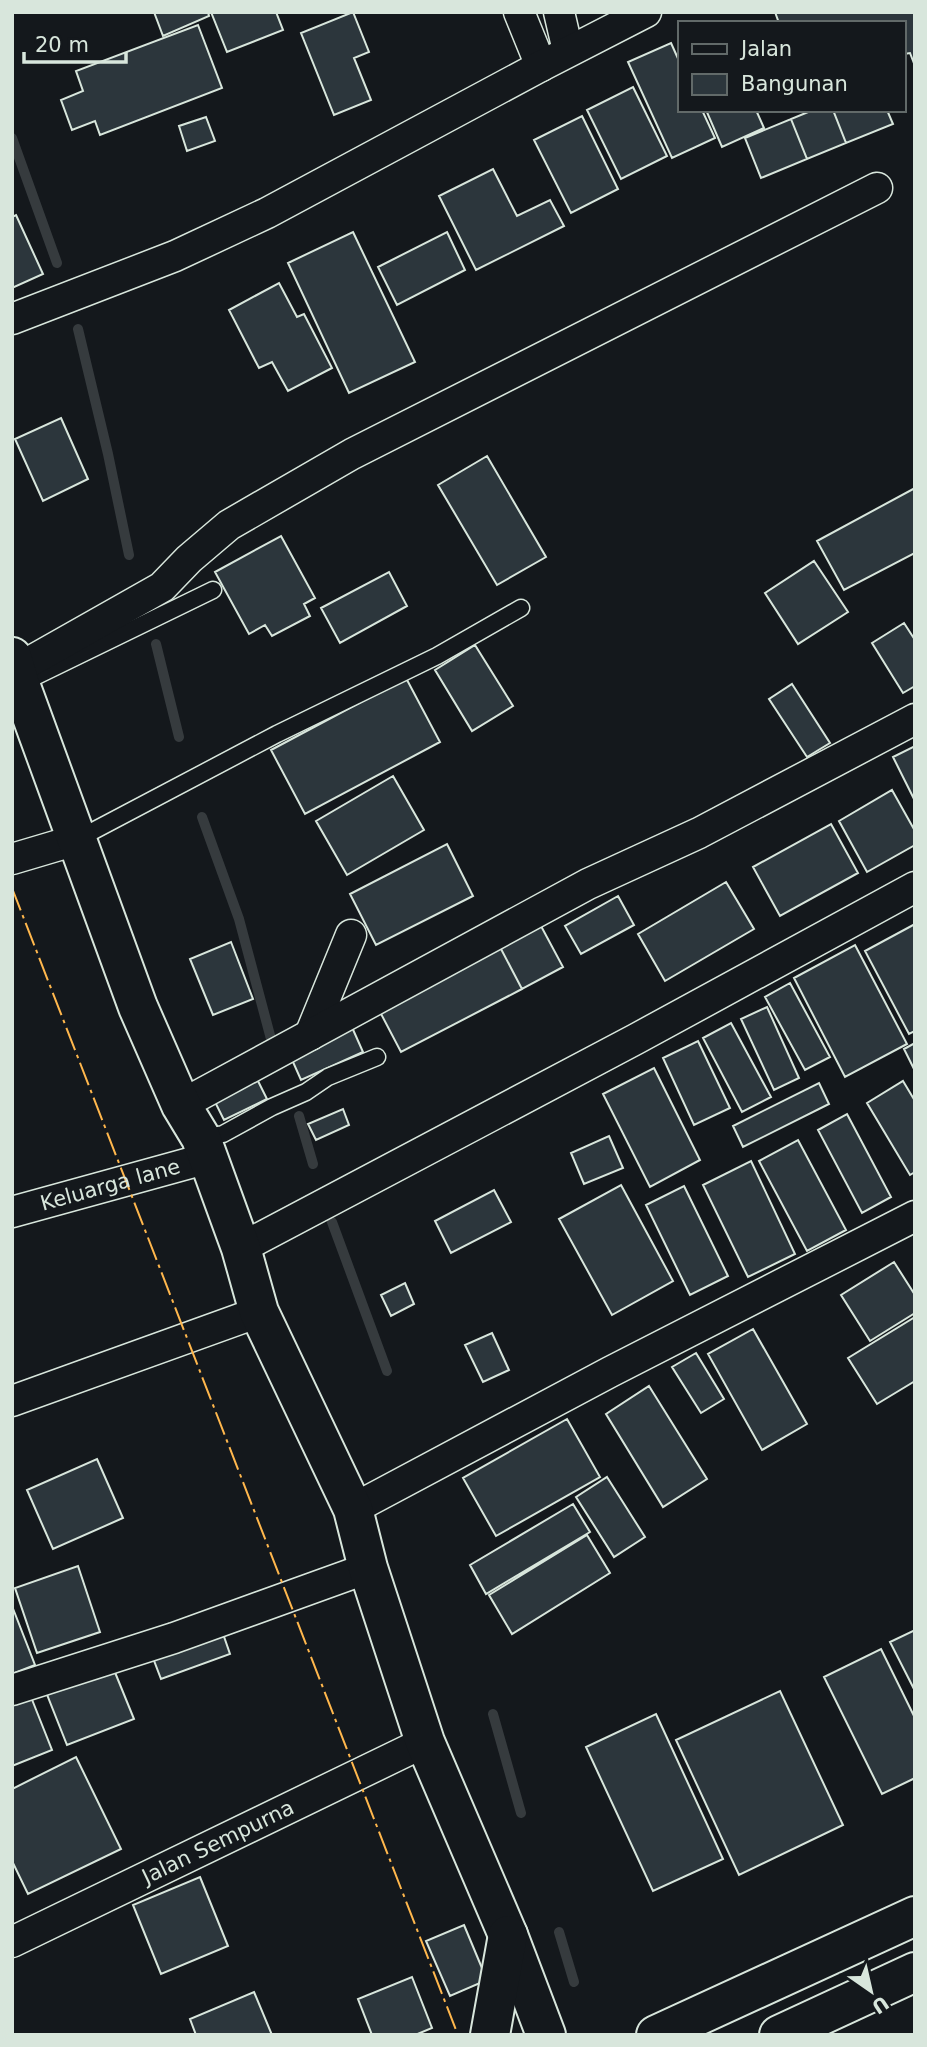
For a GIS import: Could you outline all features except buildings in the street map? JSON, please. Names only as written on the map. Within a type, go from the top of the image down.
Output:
[{"type":"street","points":[[519,12],[541,66]]},
{"type":"street","points":[[559,12],[568,51]]},
{"type":"street","points":[[12,319],[175,256],[267,214],[568,51],[646,12]]},
{"type":"street","points":[[546,2035],[508,1935],[425,1742],[368,1568],[353,1509],[260,1312],[241,1248],[205,1148],[181,1105],[138,1007],[16,670],[162,587],[189,559],[229,525],[352,454],[877,188]]},
{"type":"street","points":[[181,1105],[588,884],[699,833],[915,719]]},
{"type":"street","points":[[12,859],[76,840]]},
{"type":"street","points":[[241,1248],[636,1039],[915,887]]},
{"type":"street","points":[[310,1035],[351,935]]},
{"type":"street","name":"Keluarga lane","points":[[12,1212],[205,1148]]},
{"type":"street","points":[[353,1509],[610,1372],[915,1216]]},
{"type":"street","points":[[12,1401],[260,1312]]},
{"type":"street","points":[[12,1690],[174,1638],[368,1568]]},
{"type":"street","name":"Jalan Sempurna","points":[[12,1942],[425,1742]]},
{"type":"street","points":[[656,2035],[915,1916]]},
{"type":"street","points":[[490,2035],[508,1935]]},
{"type":"street","points":[[779,2035],[915,1972]]},
{"type":"lane","points":[[16,670],[213,590]]},
{"type":"lane","points":[[76,840],[278,734],[437,656],[521,608]]},
{"type":"lane","points":[[205,1148],[223,1134],[306,1092],[328,1077],[377,1057]]},
{"type":"waterway","points":[[12,138],[57,263]]},
{"type":"waterway","points":[[78,329],[129,555]]},
{"type":"waterway","points":[[156,644],[179,737]]},
{"type":"waterway","points":[[202,817],[239,919],[271,1039]]},
{"type":"waterway","points":[[299,1116],[313,1164]]},
{"type":"waterway","points":[[332,1222],[387,1371]]},
{"type":"waterway","points":[[493,1714],[521,1813]]},
{"type":"waterway","points":[[559,1932],[574,1982]]},
{"type":"power","points":[[12,888],[458,2035]]}]
